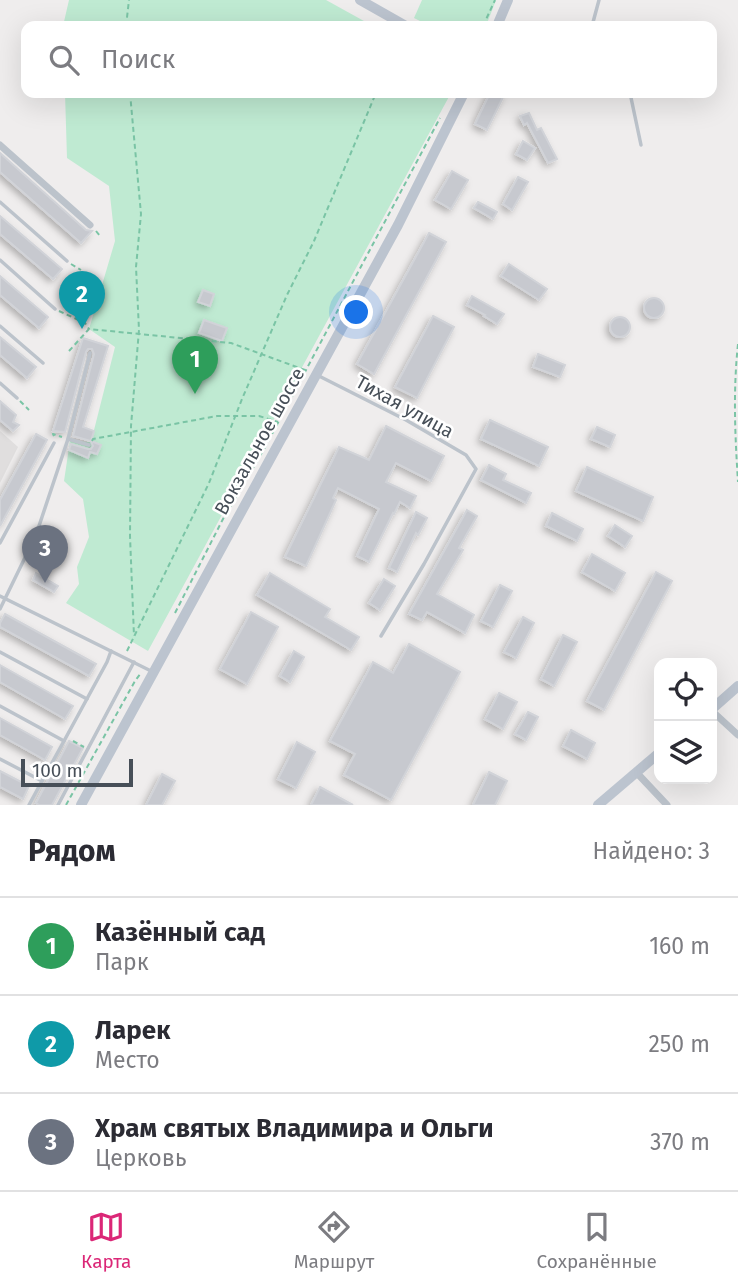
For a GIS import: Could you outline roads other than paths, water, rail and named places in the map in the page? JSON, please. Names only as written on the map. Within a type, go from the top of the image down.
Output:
[{"type":"main road","points":[[360,0],[397,21]]},
{"type":"main road","points":[[499,21],[508,0]]},
{"type":"main road","name":"Вокзальное шоссе","points":[[81,805],[149,670],[311,372],[398,225],[462,98]]},
{"type":"main road","points":[[717,705],[738,686]]},
{"type":"main road","points":[[598,805],[654,757]]},
{"type":"street","points":[[0,145],[90,225]]},
{"type":"street","points":[[717,715],[738,735]]},
{"type":"street","points":[[636,772],[667,805]]},
{"type":"lane","points":[[593,21],[599,0]]},
{"type":"lane","points":[[631,98],[641,145]]},
{"type":"lane","points":[[0,202],[67,261]]},
{"type":"lane","points":[[0,260],[55,309]]},
{"type":"lane","points":[[0,326],[43,363]]},
{"type":"lane","points":[[0,609],[36,535],[68,439],[90,353]]},
{"type":"lane","name":"Тихая улица","points":[[311,372],[406,420],[454,448],[466,456],[476,469],[381,636]]},
{"type":"lane","points":[[0,383],[17,398]]},
{"type":"lane","points":[[68,439],[89,445]]},
{"type":"lane","points":[[0,542],[54,443]]},
{"type":"lane","points":[[0,596],[149,670]]},
{"type":"lane","points":[[29,805],[111,651]]},
{"type":"lane","points":[[0,652],[87,699]]},
{"type":"lane","points":[[58,805],[134,662]]},
{"type":"lane","points":[[0,706],[64,741]]},
{"type":"lane","points":[[0,759],[42,781]]},
{"type":"place","name":"Ларек","points":[[82,329]]},
{"type":"place","name":"Казённый сад","points":[[195,394]]},
{"type":"place","name":"Храм святых Владимира и Ольги","points":[[45,583]]}]
